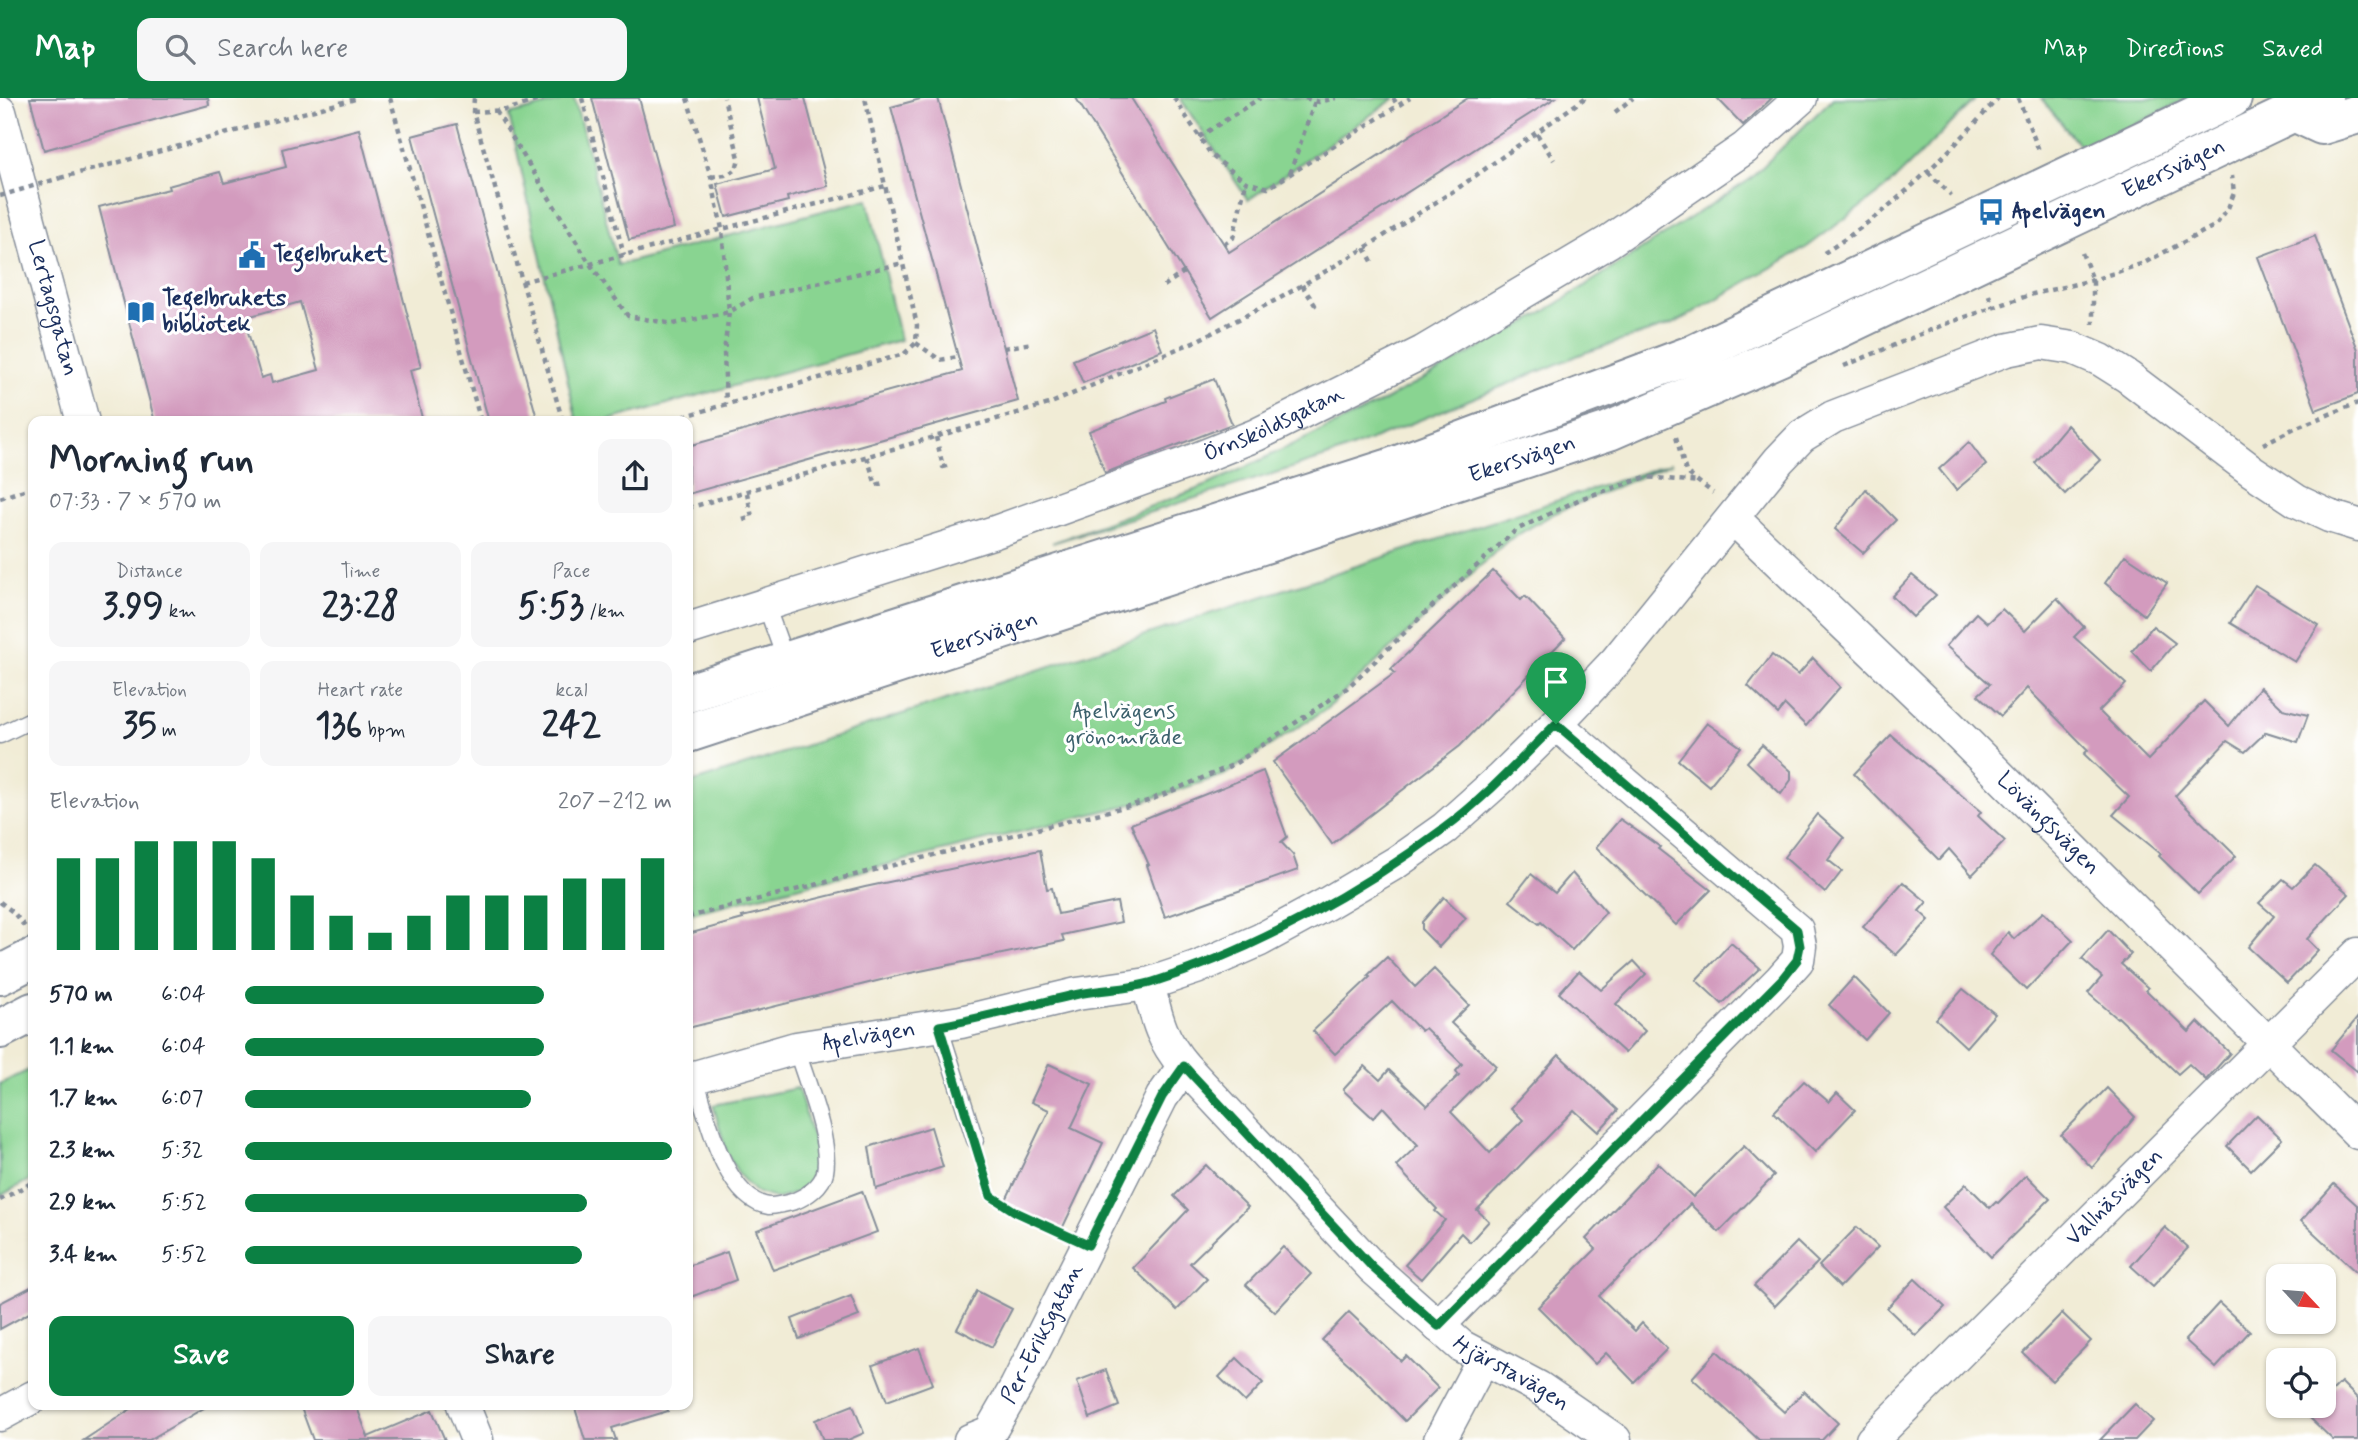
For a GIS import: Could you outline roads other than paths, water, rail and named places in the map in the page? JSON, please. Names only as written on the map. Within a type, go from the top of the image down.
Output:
[{"type":"main road","name":"Ekersvägen","points":[[693,730],[791,679],[1391,468],[1694,354],[2232,98]]},
{"type":"main road","name":"Ekersvägen","points":[[693,692],[791,679],[1609,430],[2218,160],[2309,105]]},
{"type":"main road","points":[[2309,105],[2322,125],[2358,114]]},
{"type":"main road","points":[[0,975],[28,948]]},
{"type":"main road","points":[[0,1029],[28,1015]]},
{"type":"street","name":"Örnsköldsgatan","points":[[693,628],[995,532],[1184,464],[1255,435],[1423,352],[1608,242],[1745,148],[1801,98]]},
{"type":"street","name":"Lertagsgatan","points":[[0,112],[81,416]]},
{"type":"street","name":"Apelvägen","points":[[693,1078],[796,1048],[939,1026],[1077,994],[1149,984],[1196,968],[1260,940],[1397,862],[1445,828],[1501,778],[1616,661],[1779,460],[1802,436],[1833,417],[2006,351],[2041,343],[2073,348],[2101,360],[2297,501],[2329,516],[2358,525]]},
{"type":"street","name":"Lövängsvägen","points":[[1733,518],[1939,715],[2358,1133]]},
{"type":"street","points":[[1438,1326],[1740,1022],[1797,960],[1800,946],[1797,930],[1556,724]]},
{"type":"street","name":"Vallnäsvägen","points":[[1872,1440],[2358,954]]},
{"type":"street","name":"Hjärstavägen","points":[[1149,984],[1160,1030],[1168,1047],[1373,1268],[1461,1346],[1538,1387],[1615,1440]]},
{"type":"street","name":"Per-Eriksgatan","points":[[985,1438],[1016,1387],[1162,1097],[1184,1066]]},
{"type":"street","points":[[1440,1440],[1483,1359]]},
{"type":"street","points":[[0,1416],[28,1400]]},
{"type":"street","points":[[465,1410],[477,1440]]},
{"type":"lane","points":[[766,606],[791,679]]},
{"type":"lane","points":[[0,735],[28,721]]},
{"type":"lane","points":[[939,1026],[975,1140]]},
{"type":"lane","points":[[693,1081],[726,1167],[746,1196],[769,1206],[794,1201],[812,1192],[824,1175],[826,1148],[796,1048]]},
{"type":"place","name":"Apelvägen","points":[[1991,212]]},
{"type":"place","name":"Tegelbruket","points":[[252,255]]},
{"type":"place","name":"Tegelbrukets bibliotek","points":[[141,312]]},
{"type":"park label","name":"Apelvägens grönområde","points":[[1124,725]]}]
